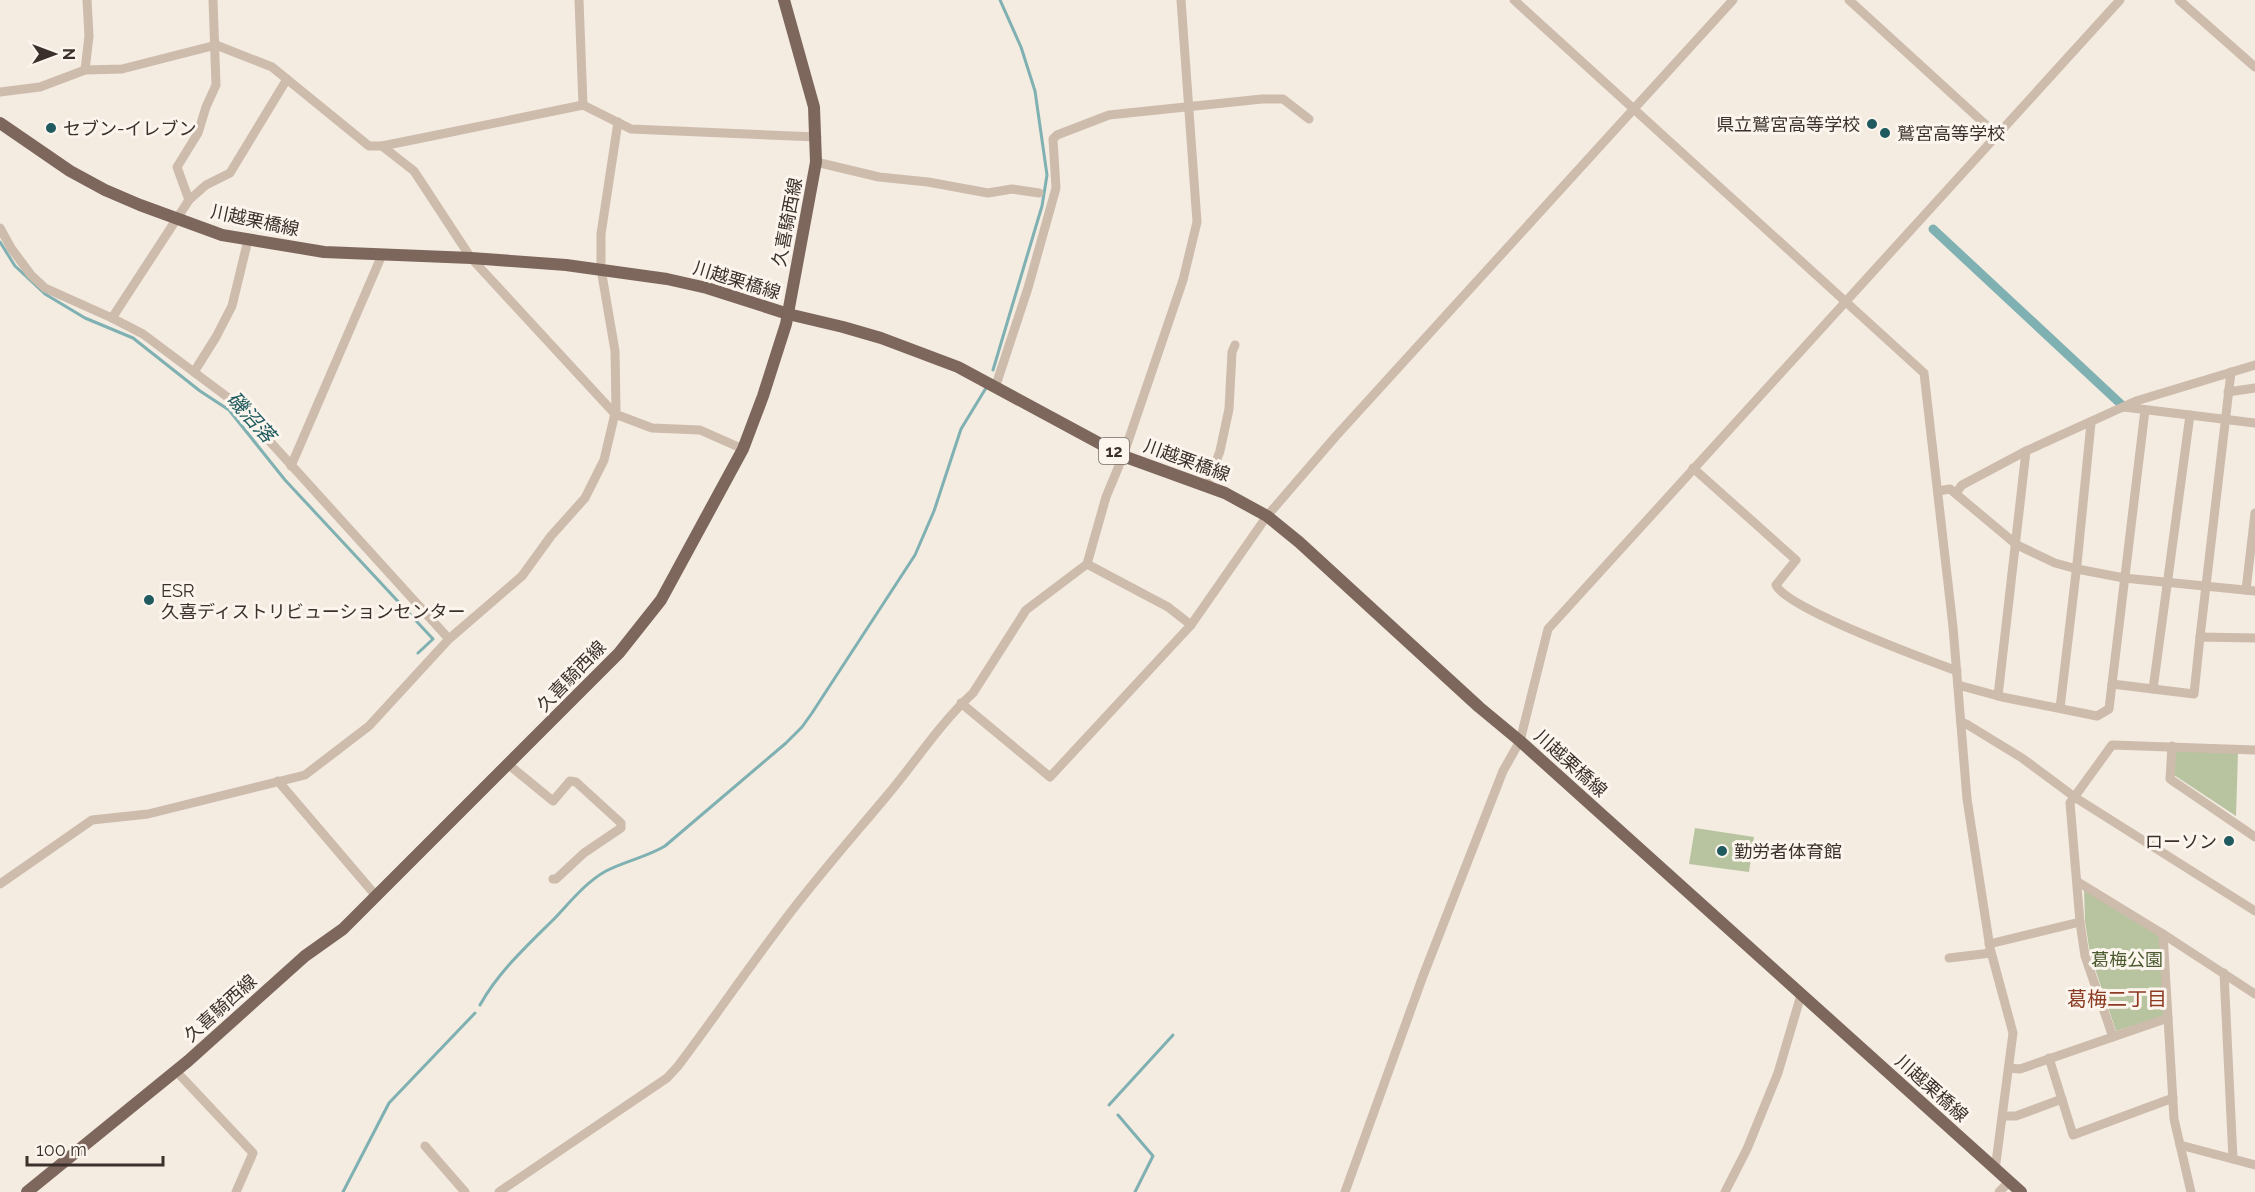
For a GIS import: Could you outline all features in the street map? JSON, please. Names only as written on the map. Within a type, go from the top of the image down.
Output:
[{"type":"main road","name":"久喜騎西線","points":[[27,1192],[176,1071],[305,956],[343,930],[619,653],[661,600],[743,449],[774,364],[788,314],[816,162],[817,137],[814,106],[806,70],[784,0]]},
{"type":"main road","name":"川越栗橋線","points":[[0,123],[70,171],[131,202],[222,235],[324,252],[471,258],[601,268],[707,288],[788,314],[843,327],[906,346],[958,367],[996,386],[1123,456],[1225,493],[1267,516],[1299,542],[1479,707],[1520,741],[2021,1192]]},
{"type":"street","points":[[85,70],[89,36],[87,0]]},
{"type":"street","points":[[189,200],[177,167],[198,133],[216,85],[213,0]]},
{"type":"street","points":[[579,0],[583,105]]},
{"type":"street","points":[[499,1192],[658,1084],[678,1066],[778,928],[961,704],[973,693],[1026,610],[1087,564],[1106,497],[1123,456],[1183,280],[1197,222],[1181,0]]},
{"type":"street","points":[[1514,0],[1924,373],[1957,672],[1967,800],[1990,949],[2012,1029],[1995,1170]]},
{"type":"street","points":[[961,704],[1050,777],[1191,625],[1267,516],[1336,436],[1733,0]]},
{"type":"street","points":[[1849,0],[1997,135]]},
{"type":"street","points":[[1345,1192],[1427,966],[1503,771],[1520,741],[1548,628],[2120,0]]},
{"type":"street","points":[[2179,0],[2255,67]]},
{"type":"street","points":[[0,92],[40,87],[85,70],[122,69],[216,45],[272,67],[369,146],[382,146],[583,105],[631,129],[817,137]]},
{"type":"street","points":[[112,318],[189,200],[206,185],[230,173],[287,79]]},
{"type":"street","points":[[996,386],[1028,288],[1056,188],[1053,139],[1057,135],[1109,115],[1283,99],[1310,119]]},
{"type":"street","points":[[0,884],[92,820],[148,814],[305,775],[369,726],[449,639],[522,576],[551,536],[585,498],[604,460],[615,414],[615,351],[601,268],[601,234],[618,122]]},
{"type":"street","points":[[382,146],[414,171],[471,258],[615,414],[652,428],[700,430],[743,449]]},
{"type":"street","points":[[816,162],[879,177],[928,182],[988,193],[1012,189],[1039,194]]},
{"type":"street","points":[[0,228],[11,248],[31,275],[45,288],[142,334],[234,402],[449,639]]},
{"type":"street","points":[[194,372],[232,306],[248,240]]},
{"type":"street","points":[[291,466],[382,255]]},
{"type":"street","points":[[1207,486],[1220,451],[1229,409],[1232,352],[1235,345]]},
{"type":"street","points":[[1956,493],[1962,485],[2026,451],[2136,401],[2255,365]]},
{"type":"street","points":[[2112,684],[2194,694],[2231,372]]},
{"type":"street","points":[[2228,392],[2255,388]]},
{"type":"street","points":[[2124,407],[2255,423]]},
{"type":"street","points":[[1958,685],[1998,696],[2097,716],[2109,709],[2145,410]]},
{"type":"street","points":[[2153,689],[2190,415]]},
{"type":"street","points":[[2060,708],[2077,569],[2091,423]]},
{"type":"street","points":[[1998,696],[2026,451]]},
{"type":"street","points":[[1693,468],[1796,560],[1776,585],[1779,592],[1886,645],[1957,672]]},
{"type":"street","points":[[1938,491],[1950,489],[1956,493],[1980,516],[2017,545],[2035,555],[2077,569],[2124,578],[2251,591],[2255,513]]},
{"type":"street","points":[[1087,564],[1168,607],[1191,625]]},
{"type":"street","points":[[2200,637],[2255,638]]},
{"type":"street","points":[[1961,722],[2022,758],[2076,798],[2255,911]]},
{"type":"street","points":[[2113,1036],[2085,956],[2070,803],[2076,798],[2112,745],[2255,750]]},
{"type":"street","points":[[2172,746],[2170,779],[2255,837]]},
{"type":"street","points":[[509,765],[553,801],[570,781],[576,782],[621,823],[621,828],[584,853],[556,879],[553,879]]},
{"type":"street","points":[[278,781],[377,897]]},
{"type":"street","points":[[2078,882],[2255,994]]},
{"type":"street","points":[[1949,958],[1990,949],[2080,922]]},
{"type":"street","points":[[2163,934],[2174,1119],[2189,1191]]},
{"type":"street","points":[[2224,974],[2233,1159]]},
{"type":"street","points":[[1725,1192],[1747,1149],[1778,1073],[1801,995]]},
{"type":"street","points":[[2009,1068],[2020,1069],[2168,1018]]},
{"type":"street","points":[[2049,1058],[2073,1136],[2173,1098]]},
{"type":"street","points":[[176,1071],[253,1153],[236,1192]]},
{"type":"street","points":[[2002,1116],[2016,1116],[2062,1099]]},
{"type":"street","points":[[2180,1145],[2255,1165]]},
{"type":"street","points":[[425,1146],[465,1192]]},
{"type":"street","points":[[1999,1192],[2009,1182]]},
{"type":"green space","points":[[2176,749],[2238,753],[2236,816],[2174,775]]},
{"type":"green space","name":"勤労者体育館","points":[[1695,828],[1754,837],[1749,872],[1689,864]]},
{"type":"green space","name":"葛梅公園","points":[[2084,889],[2160,935],[2164,1016],[2116,1031],[2090,954],[2085,921]]},
{"type":"waterway","points":[[993,370],[1042,206],[1047,175],[1035,91],[1021,47],[1000,0]]},
{"type":"waterway","points":[[1933,229],[2124,407]]},
{"type":"waterway","name":"磯沼落","points":[[0,242],[15,266],[45,294],[85,318],[133,338],[200,391],[229,410],[285,480],[433,639],[418,653]]},
{"type":"waterway","points":[[480,1005],[514,959],[585,886],[606,871],[665,846],[802,727],[915,555],[934,511],[961,429],[986,388]]},
{"type":"waterway","points":[[343,1192],[389,1103],[475,1013]]},
{"type":"waterway","points":[[1109,1105],[1173,1035]]},
{"type":"waterway","points":[[1118,1115],[1153,1156],[1135,1192]]},
{"type":"place","name":"県立鷲宮高等学校","points":[[1872,124]]},
{"type":"place","name":"セブン-イレブン","points":[[51,128]]},
{"type":"place","name":"鷲宮高等学校","points":[[1885,133]]},
{"type":"place","name":"ESR 久喜ディストリビューションセンター","points":[[149,600]]},
{"type":"place","name":"ローソン","points":[[2229,841]]},
{"type":"place","name":"勤労者体育館","points":[[1722,851]]},
{"type":"district","name":"葛梅二丁目","points":[[2117,999]]}]
